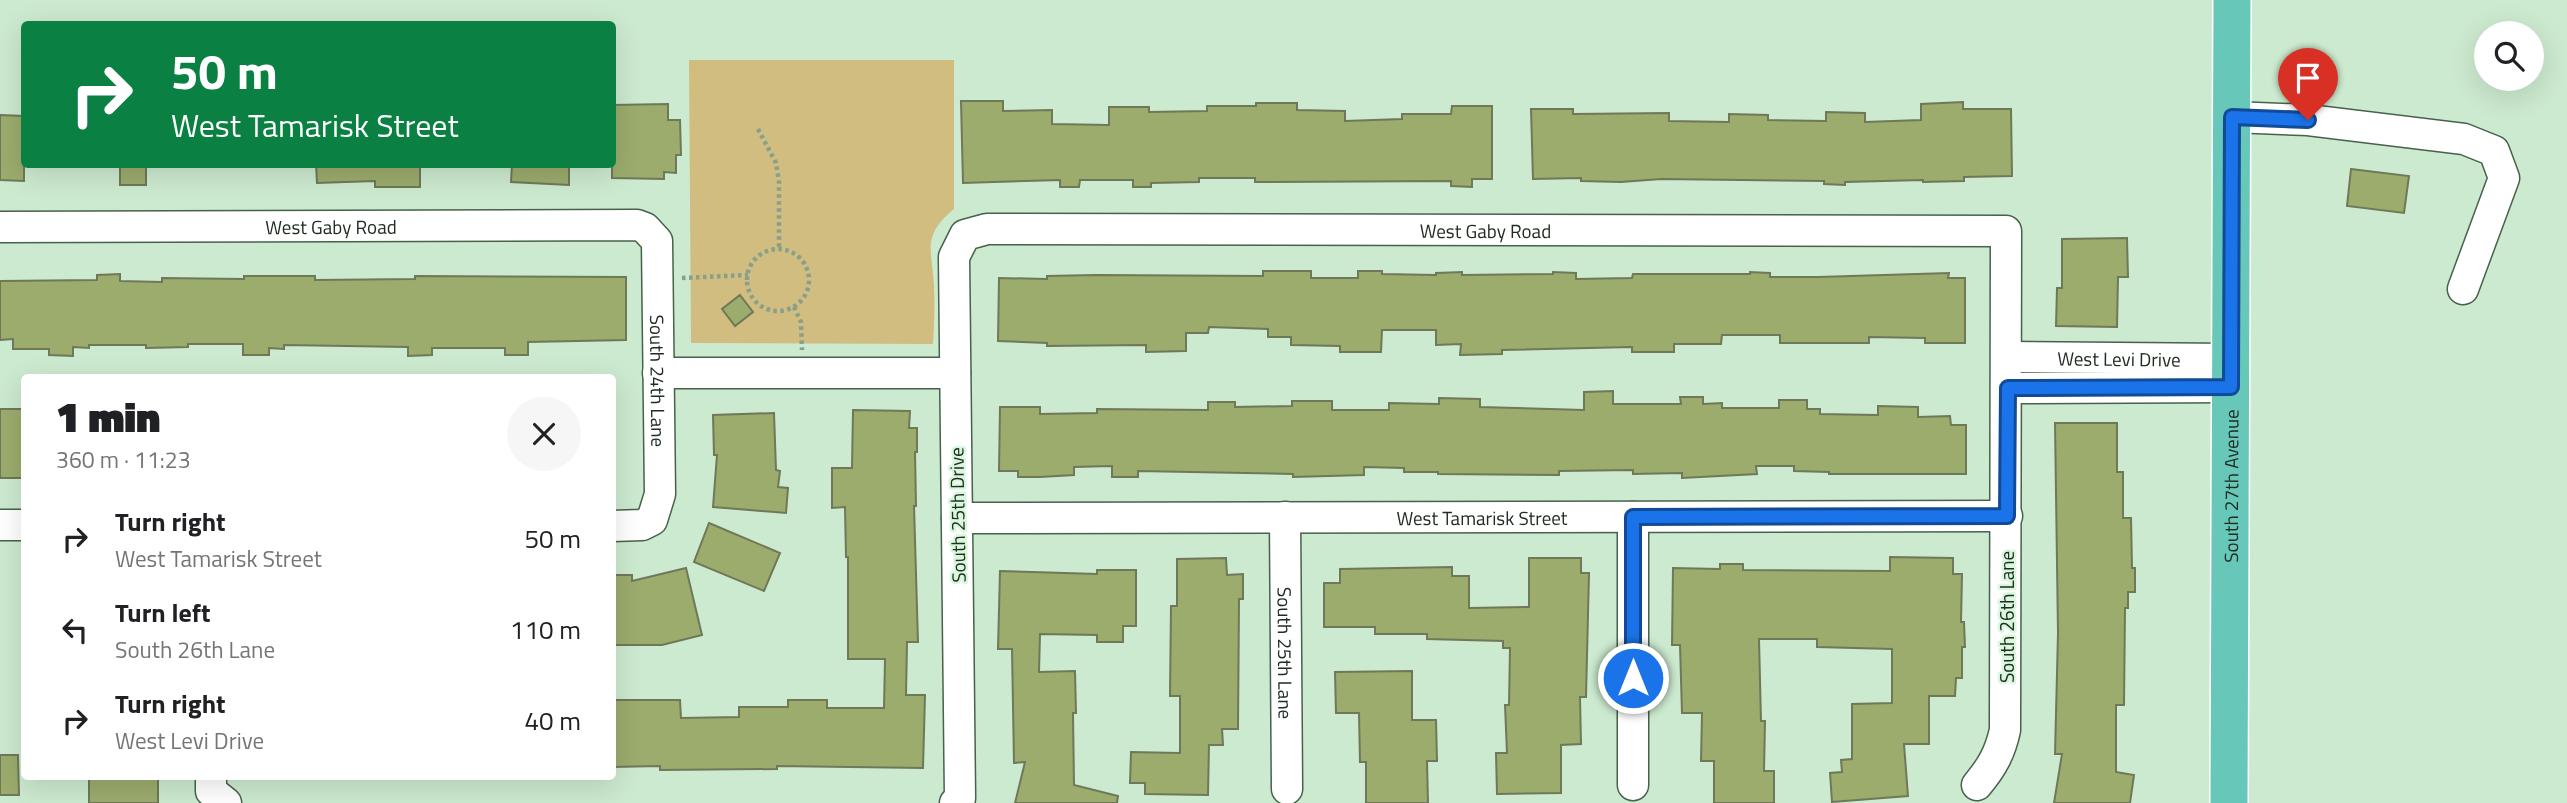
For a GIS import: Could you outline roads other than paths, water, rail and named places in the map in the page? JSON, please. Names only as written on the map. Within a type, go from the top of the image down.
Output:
[{"type":"main road","name":"South 27th Avenue","points":[[2230,803],[2232,0]]},
{"type":"street","points":[[2232,117],[2308,120],[2464,139],[2494,151],[2504,178],[2463,289]]},
{"type":"street","name":"West Gaby Road","points":[[0,227],[637,225],[645,228],[657,241]]},
{"type":"street","name":"West Gaby Road","points":[[965,235],[987,229],[2006,231]]},
{"type":"street","name":"South 26th Lane","points":[[1977,785],[2000,753],[2005,730],[2008,388],[2006,231]]},
{"type":"street","name":"South 25th Drive","points":[[958,801],[954,257],[965,235]]},
{"type":"street","name":"South 24th Lane","points":[[616,526],[642,525],[652,520],[660,494],[657,241]]},
{"type":"street","name":"West Levi Drive","points":[[2007,357],[2231,373]]},
{"type":"street","points":[[658,373],[955,373]]},
{"type":"street","name":"West Levi Drive","points":[[2008,388],[2231,373]]},
{"type":"street","name":"West Tamarisk Street","points":[[957,518],[2007,516]]},
{"type":"street","name":"South 25th Lane","points":[[1285,517],[1287,789]]},
{"type":"street","points":[[1633,517],[1633,785]]},
{"type":"street","points":[[0,526],[21,526]]}]
